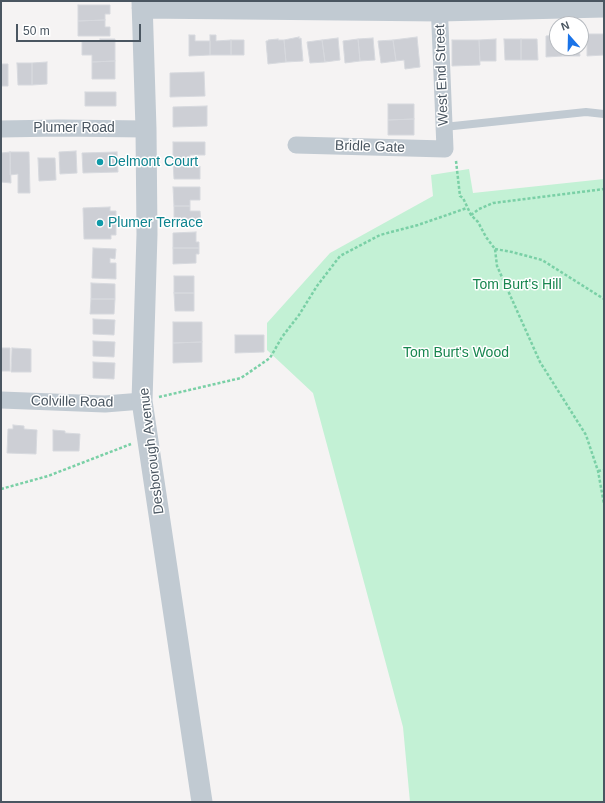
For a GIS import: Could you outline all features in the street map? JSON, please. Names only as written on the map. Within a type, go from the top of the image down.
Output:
[{"type":"street","points":[[142,5],[604,7]]},
{"type":"street","name":"Desborough Avenue","points":[[142,5],[148,234],[142,401],[202,802]]},
{"type":"street","name":"West End Street","points":[[440,6],[445,149]]},
{"type":"street","name":"Plumer Road","points":[[1,129],[146,129]]},
{"type":"street","name":"Bridle Gate","points":[[296,145],[445,149]]},
{"type":"street","name":"Colville Road","points":[[1,400],[105,404],[142,401]]},
{"type":"lane","points":[[444,126],[586,112],[604,114]]},
{"type":"path","points":[[445,149],[455,150],[460,196],[463,198],[471,215],[478,222],[486,237],[495,249],[497,266],[540,362],[586,435],[598,471],[604,504]]},
{"type":"path","points":[[471,215],[479,209],[493,204],[604,190]]},
{"type":"path","points":[[142,401],[241,378],[270,358],[282,337],[299,315],[317,286],[340,256],[380,235],[467,208]]},
{"type":"path","points":[[495,249],[542,260],[604,299]]},
{"type":"path","points":[[1,489],[48,476],[147,437]]},
{"type":"path","points":[[598,471],[604,470]]},
{"type":"green space","name":"Tom Burt's Wood","points":[[469,169],[473,193],[604,179],[604,802],[410,802],[403,727],[313,393],[267,350],[267,323],[330,253],[433,196],[431,175]]},
{"type":"building","points":[[78,5],[110,5],[110,14],[105,14],[105,20],[78,21]]},
{"type":"building","points":[[105,20],[105,27],[110,27],[110,36],[78,36],[78,21]]},
{"type":"building","points":[[589,34],[604,34],[604,55],[589,56]]},
{"type":"building","points":[[189,35],[195,35],[195,41],[210,41],[210,55],[189,56]]},
{"type":"building","points":[[210,35],[216,35],[216,41],[231,40],[231,55],[210,55]]},
{"type":"building","points":[[546,36],[549,36],[549,56],[563,56],[546,57]]},
{"type":"building","points":[[299,37],[299,39],[301,38],[303,61],[286,62],[284,40]]},
{"type":"building","points":[[417,37],[420,67],[405,69],[404,60],[396,61],[393,40]]},
{"type":"building","points":[[338,38],[340,60],[325,62],[322,40]]},
{"type":"building","points":[[373,38],[375,60],[360,61],[358,39]]},
{"type":"building","points":[[100,39],[115,39],[115,61],[92,62],[92,55],[82,55],[82,41],[100,41]]},
{"type":"building","points":[[278,39],[284,40],[286,62],[268,64],[266,41]]},
{"type":"building","points":[[358,39],[360,61],[345,63],[343,41]]},
{"type":"building","points":[[496,39],[496,61],[480,61],[479,40]]},
{"type":"building","points":[[504,39],[521,39],[521,60],[505,60]]},
{"type":"building","points":[[521,39],[537,39],[538,60],[521,60]]},
{"type":"building","points":[[231,40],[244,40],[244,55],[231,55]]},
{"type":"building","points":[[322,40],[325,62],[310,63],[307,42]]},
{"type":"building","points":[[393,40],[396,61],[381,63],[378,41]]},
{"type":"building","points":[[452,40],[479,40],[480,65],[452,66]]},
{"type":"building","points":[[115,61],[115,79],[92,79],[92,62]]},
{"type":"building","points":[[47,62],[47,84],[32,85],[32,63]]},
{"type":"building","points":[[17,63],[32,63],[32,85],[18,85]]},
{"type":"building","points":[[1,64],[8,64],[8,86],[1,86]]},
{"type":"building","points":[[204,72],[205,96],[170,97],[170,73]]},
{"type":"building","points":[[85,92],[116,92],[116,106],[85,106]]},
{"type":"building","points":[[388,104],[414,104],[414,119],[388,120]]},
{"type":"building","points":[[207,106],[207,126],[173,127],[173,107]]},
{"type":"building","points":[[414,119],[414,135],[388,135],[388,120]]},
{"type":"building","points":[[173,142],[205,142],[205,155],[190,155],[190,161],[173,161]]},
{"type":"building","points":[[76,151],[77,173],[60,174],[59,152]]},
{"type":"building","points":[[10,152],[29,152],[30,193],[18,193],[18,174],[10,175]]},
{"type":"building","points":[[10,152],[11,183],[1,182],[1,153]]},
{"type":"building","name":"Delmont Court","points":[[117,152],[118,172],[83,173],[82,153]]},
{"type":"building","points":[[38,158],[55,158],[56,180],[39,181]]},
{"type":"building","points":[[173,161],[190,161],[190,166],[200,166],[200,179],[174,179]]},
{"type":"building","points":[[173,187],[200,187],[200,200],[190,200],[190,206],[174,206]]},
{"type":"building","points":[[174,206],[190,206],[190,211],[200,211],[201,224],[174,225]]},
{"type":"building","name":"Plumer Terrace","points":[[110,207],[110,211],[116,211],[116,235],[111,235],[111,239],[84,239],[83,208]]},
{"type":"building","points":[[196,232],[196,242],[199,242],[199,248],[173,248],[173,233]]},
{"type":"building","points":[[93,248],[116,249],[115,259],[110,258],[110,263],[116,263],[116,279],[92,278]]},
{"type":"building","points":[[173,248],[199,248],[199,254],[196,254],[196,263],[173,264]]},
{"type":"building","points":[[174,276],[194,276],[194,293],[174,293]]},
{"type":"building","points":[[91,283],[115,284],[115,299],[91,299]]},
{"type":"building","points":[[174,293],[194,293],[194,311],[175,311]]},
{"type":"building","points":[[91,299],[115,299],[114,314],[90,314]]},
{"type":"building","points":[[93,319],[115,320],[114,335],[93,334]]},
{"type":"building","points":[[173,322],[202,322],[202,342],[173,343]]},
{"type":"building","points":[[235,335],[264,335],[264,352],[235,353]]},
{"type":"building","points":[[93,341],[115,342],[114,357],[93,356]]},
{"type":"building","points":[[202,342],[202,362],[173,363],[173,343]]},
{"type":"building","points":[[1,348],[10,348],[10,371],[1,371]]},
{"type":"building","points":[[12,348],[31,349],[31,372],[11,372]]},
{"type":"building","points":[[93,362],[115,363],[114,379],[93,378]]},
{"type":"building","points":[[13,425],[24,426],[24,429],[37,430],[36,454],[7,453],[8,429],[13,429]]},
{"type":"building","points":[[53,430],[65,431],[65,433],[80,434],[79,451],[53,451]]},
{"type":"place","name":"Delmont Court","points":[[100,162]]},
{"type":"place","name":"Plumer Terrace","points":[[100,223]]},
{"type":"park label","name":"Tom Burt's Hill","points":[[517,285]]}]
